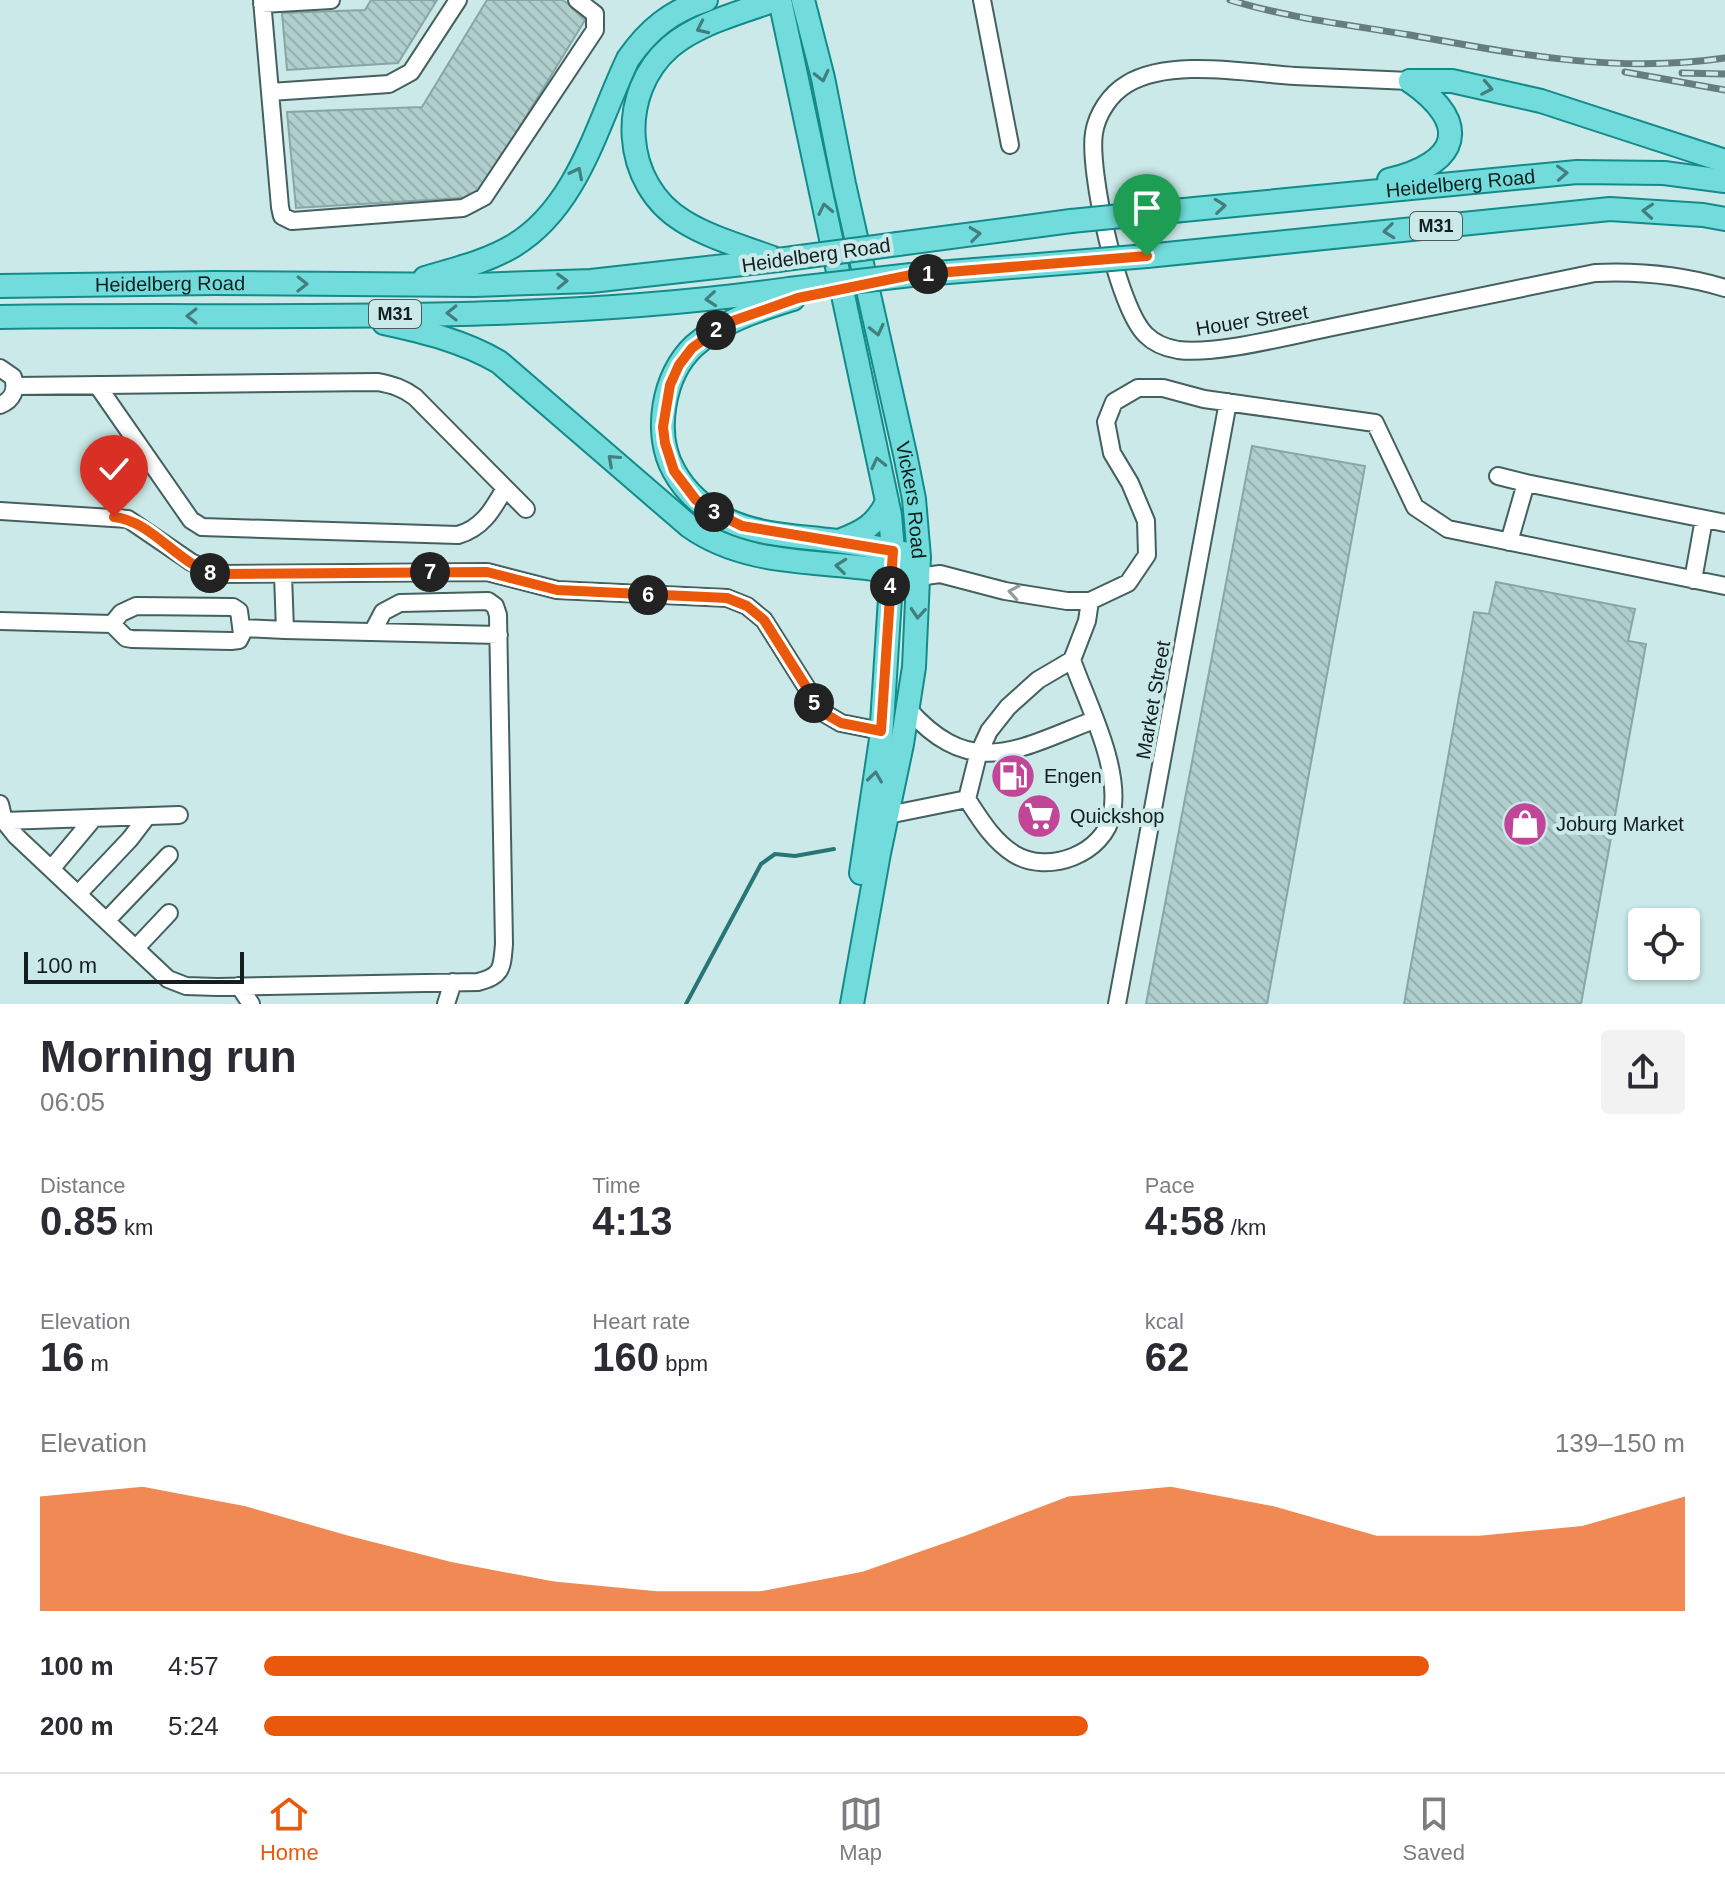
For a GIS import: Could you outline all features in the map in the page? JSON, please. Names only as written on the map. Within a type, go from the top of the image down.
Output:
[{"type":"main road","points":[[401,285],[489,258],[536,229],[566,195],[628,59],[639,43],[673,13],[706,0]]},
{"type":"main road","points":[[777,0],[682,38],[658,61],[639,93],[634,110],[634,144],[644,177],[654,194],[682,221],[778,260]]},
{"type":"main road","name":"Vickers Road","points":[[777,0],[790,46],[887,502],[891,561],[881,731],[864,854],[837,1004]]},
{"type":"main road","name":"Vickers Road","points":[[803,0],[823,78],[908,469],[926,569],[908,709],[852,1004]]},
{"type":"main road","points":[[741,13],[771,27],[790,46]]},
{"type":"main road","points":[[1410,81],[1452,81],[1496,89],[1725,161]]},
{"type":"main road","points":[[1314,198],[1406,176],[1434,163],[1444,152],[1450,132],[1448,119],[1432,96],[1410,81]]},
{"type":"main road","name":"Heidelberg Road","points":[[0,286],[591,281],[1071,221],[1577,172],[1664,173],[1725,181]]},
{"type":"main road","name":"Heidelberg Road","points":[[0,317],[344,315],[616,308],[793,293],[911,275],[1147,256],[1610,209],[1725,219]]},
{"type":"main road","points":[[793,293],[727,323],[692,348],[679,365],[665,402],[665,443],[674,471],[696,500],[742,526],[838,541],[891,561],[926,569]]},
{"type":"main road","points":[[344,315],[452,340],[499,362],[689,526],[718,544],[768,557],[891,561]]},
{"type":"main road","points":[[838,541],[869,528],[879,519],[887,502]]},
{"type":"street","points":[[331,0],[262,2],[282,216],[292,221],[463,208],[484,197],[595,30],[595,14],[577,0]]},
{"type":"street","points":[[270,92],[389,84],[401,79],[411,72],[458,0]]},
{"type":"street","points":[[982,0],[1010,145]]},
{"type":"street","name":"Houer Street","points":[[1410,81],[1214,70],[1175,71],[1127,84],[1110,100],[1100,114],[1094,132],[1093,155],[1115,275],[1132,316],[1144,334],[1160,345],[1178,350],[1202,350],[1286,337],[1595,273],[1634,271],[1725,288]]},
{"type":"street","points":[[0,368],[13,377],[15,386],[9,400],[0,405]]},
{"type":"street","points":[[15,386],[392,384],[415,397],[526,509]]},
{"type":"street","points":[[97,385],[191,520],[202,527],[458,535],[480,524],[505,488]]},
{"type":"street","points":[[926,569],[1005,591],[1067,601],[1090,601],[1128,583],[1147,555],[1146,521],[1130,483],[1112,453],[1106,422],[1114,402],[1138,388],[1163,388],[1204,399],[1375,423],[1415,507],[1448,529],[1725,586]]},
{"type":"street","name":"Market Street","points":[[1117,1004],[1228,402]]},
{"type":"street","points":[[1498,476],[1725,523]]},
{"type":"street","points":[[1509,542],[1526,483]]},
{"type":"street","points":[[0,511],[123,518],[209,573],[487,572],[557,590],[727,598],[747,606],[764,620],[822,712],[841,723],[881,731]]},
{"type":"street","points":[[1693,580],[1704,519]]},
{"type":"street","points":[[283,575],[285,630]]},
{"type":"street","points":[[2,812],[16,836],[168,979],[178,983],[239,986],[492,979],[501,969],[503,959],[499,635],[495,606],[488,601],[400,603],[383,612],[373,631]]},
{"type":"street","points":[[1072,660],[1113,782],[1112,814],[1101,838],[1081,853],[1053,862],[1030,863],[1011,853],[986,828],[967,799],[978,755],[989,731],[1008,707],[1038,680],[1072,660],[1087,621],[1090,601]]},
{"type":"street","points":[[0,621],[112,624],[126,638],[231,641],[239,640],[242,628],[239,611],[233,607],[136,606],[121,613],[112,624]]},
{"type":"street","points":[[242,628],[499,635]]},
{"type":"street","points":[[908,709],[937,737],[978,755],[1024,747],[1094,720]]},
{"type":"street","points":[[888,815],[967,799]]},
{"type":"street","points":[[2,812],[93,819],[179,815]]},
{"type":"street","points":[[79,893],[146,818]]},
{"type":"street","points":[[52,868],[93,819]]},
{"type":"street","points":[[107,920],[169,855]]},
{"type":"street","points":[[136,948],[169,913]]},
{"type":"street","points":[[446,1004],[453,982]]},
{"type":"street","points":[[239,986],[251,1004]]},
{"type":"building","points":[[371,0],[437,0],[398,63],[287,70],[282,13],[365,10]]},
{"type":"building","points":[[487,0],[562,0],[588,15],[477,197],[296,208],[287,112],[422,107]]},
{"type":"building","points":[[1252,446],[1365,466],[1267,1004],[1146,1004]]},
{"type":"building","name":"Joburg Market","points":[[1496,582],[1635,609],[1628,641],[1646,644],[1581,1004],[1404,1004],[1474,612],[1489,614]]},
{"type":"waterway","points":[[686,1004],[761,864],[775,854],[795,856],[834,849]]},
{"type":"railway","points":[[1230,0],[1274,12],[1567,60],[1645,64],[1725,58]]},
{"type":"railway","points":[[1625,72],[1725,90]]},
{"type":"railway","points":[[1682,73],[1725,74]]},
{"type":"place","name":"Engen","points":[[1013,776]]},
{"type":"place","name":"Quickshop","points":[[1039,816]]},
{"type":"place","name":"Joburg Market","points":[[1525,824]]},
{"type":"route","points":[[114,517],[128,519],[209,573],[487,572],[557,590],[727,598],[747,606],[764,620],[822,712],[841,723],[881,731],[893,551],[742,526],[696,500],[674,471],[665,443],[665,402],[679,365],[692,348],[727,323],[762,308],[798,298],[911,275],[1147,256]]}]
